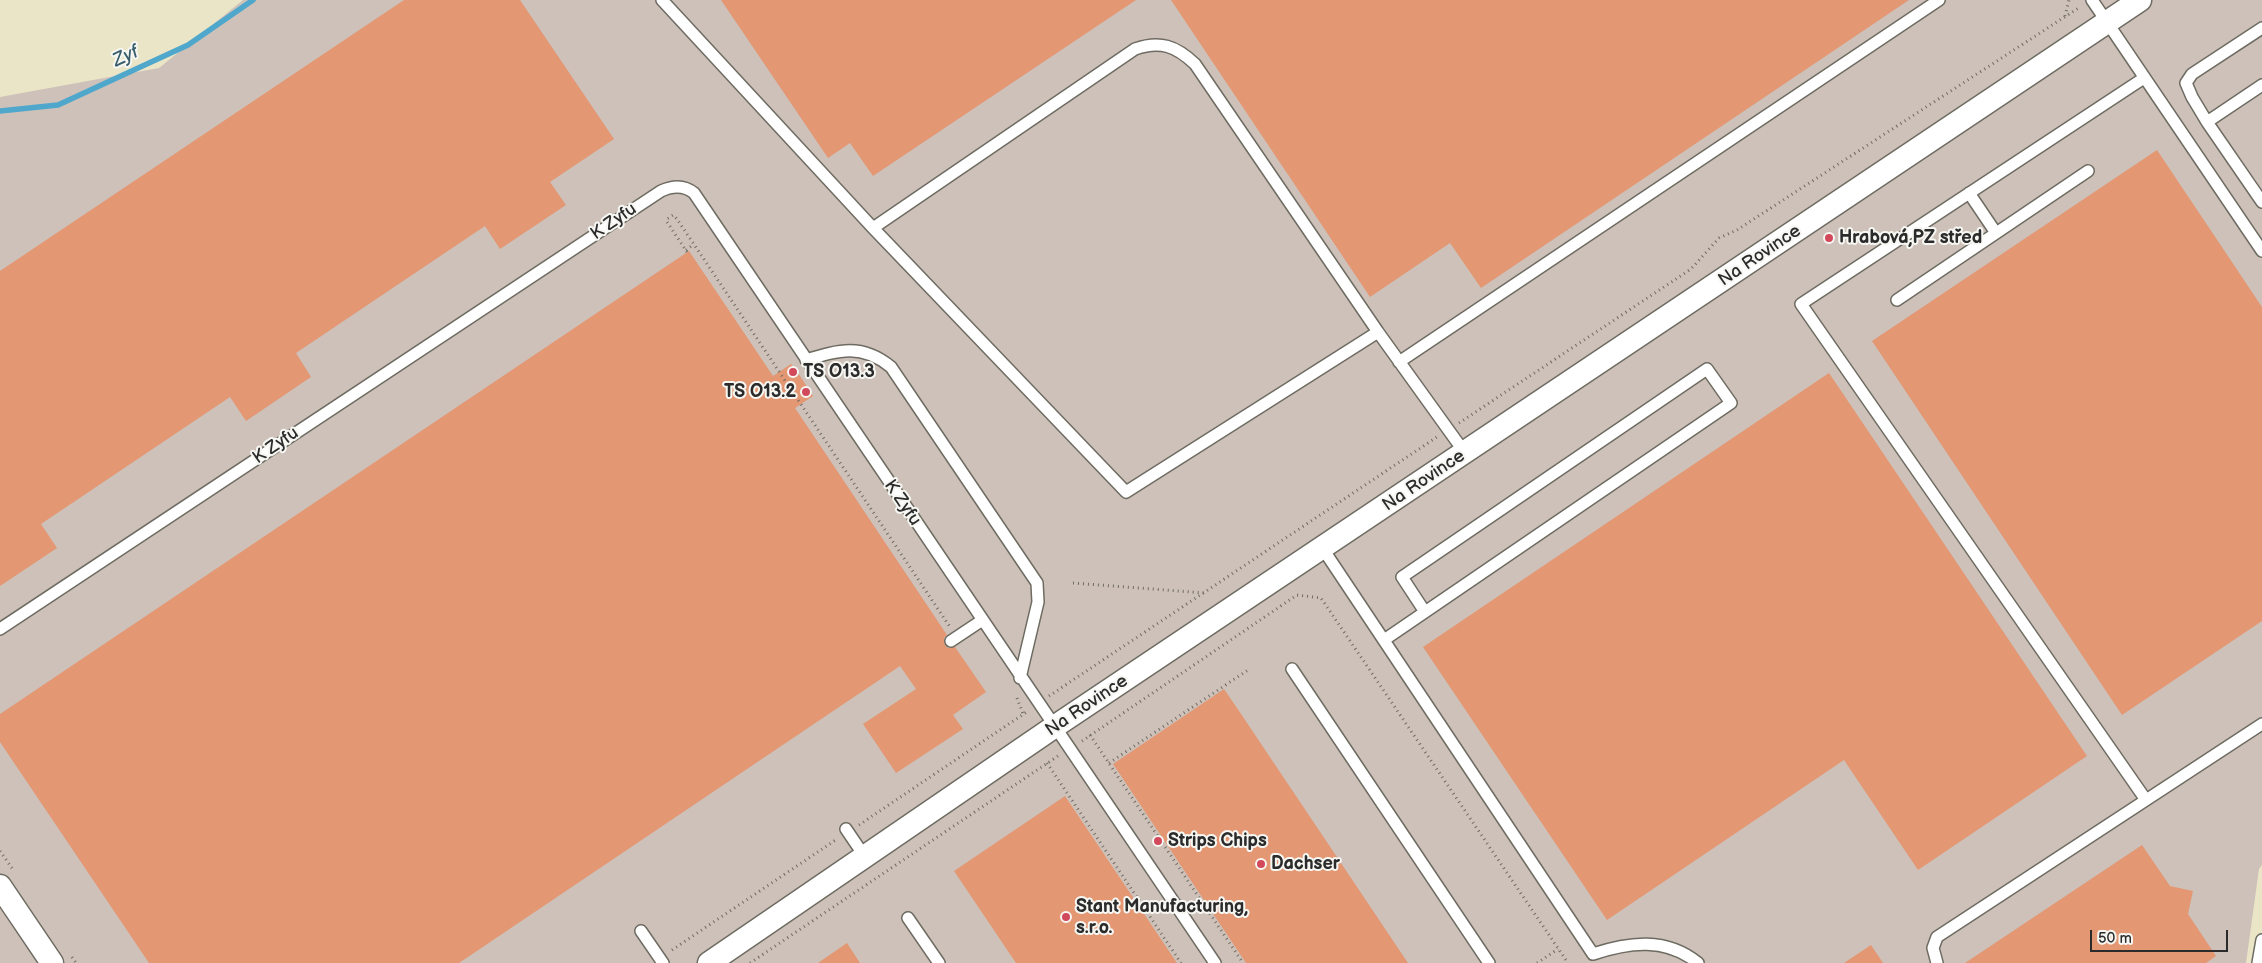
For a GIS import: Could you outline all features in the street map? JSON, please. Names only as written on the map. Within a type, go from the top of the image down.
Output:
[{"type":"street","name":"Na Rovince","points":[[709,963],[1054,727],[1323,549],[2140,0]]},
{"type":"street","points":[[0,886],[52,963]]},
{"type":"lane","points":[[662,0],[873,228],[1126,492],[1378,332]]},
{"type":"lane","points":[[1399,362],[1940,0]]},
{"type":"lane","points":[[2092,0],[2262,251]]},
{"type":"lane","points":[[2262,28],[2188,78],[2188,91],[2262,202]]},
{"type":"lane","points":[[873,228],[1135,49],[1148,44],[1174,47],[1195,64],[1378,332],[1465,453]]},
{"type":"lane","points":[[2144,78],[1801,304],[2146,800]]},
{"type":"lane","points":[[2207,122],[2262,85]]},
{"type":"lane","points":[[1897,300],[2088,171]]},
{"type":"lane","name":"K Zyfu","points":[[0,629],[666,189],[683,187],[694,194],[1020,678],[1215,963]]},
{"type":"lane","points":[[1969,193],[1996,233]]},
{"type":"lane","points":[[806,360],[845,350],[862,351],[880,357],[891,367],[1037,583],[1038,602],[1020,678]]},
{"type":"lane","points":[[1384,640],[1425,612],[1731,403],[1707,369],[1402,577],[1425,612]]},
{"type":"lane","points":[[1323,549],[1593,954]]},
{"type":"lane","points":[[954,639],[981,620]]},
{"type":"lane","points":[[1292,670],[1489,963]]},
{"type":"lane","points":[[1937,963],[1933,948],[1937,937],[2262,724]]},
{"type":"lane","points":[[847,830],[865,856]]},
{"type":"lane","points":[[908,918],[938,963]]},
{"type":"lane","points":[[641,931],[662,961]]},
{"type":"lane","points":[[2258,963],[2262,940]]},
{"type":"lane","points":[[1584,963],[1593,954],[1618,946],[1661,944],[1680,950],[1698,963]]},
{"type":"path","points":[[2064,18],[2069,0]]},
{"type":"path","points":[[662,961],[847,830],[1206,594],[1691,268],[1720,238],[1737,230],[2092,0]]},
{"type":"path","points":[[694,244],[686,251],[667,222],[670,216],[675,216],[694,244],[954,639]]},
{"type":"path","points":[[1073,582],[1206,594]]},
{"type":"path","points":[[750,963],[1297,595],[1322,598],[1568,963]]},
{"type":"path","points":[[1109,763],[1248,670]]},
{"type":"path","points":[[1011,690],[1023,714]]},
{"type":"path","points":[[1090,735],[1243,963]]},
{"type":"path","points":[[1047,763],[1181,963]]},
{"type":"path","points":[[1537,963],[1558,948]]},
{"type":"shaded area","points":[[243,0],[2262,0],[2262,865],[2259,869],[2246,963],[0,963],[0,97],[159,68]]},
{"type":"building","points":[[404,0],[520,0],[614,139],[550,182],[566,205],[500,249],[485,226],[296,353],[311,377],[246,421],[230,397],[41,524],[57,548],[0,586],[0,271]]},
{"type":"building","points":[[721,0],[1136,0],[873,176],[850,143],[828,158]]},
{"type":"building","points":[[1171,0],[1909,0],[1481,288],[1450,243],[1370,297]]},
{"type":"building","points":[[2157,150],[2262,307],[2262,621],[2122,715],[1872,341]]},
{"type":"building","points":[[689,251],[773,376],[791,364],[800,376],[813,396],[795,408],[947,635],[944,638],[945,645],[948,648],[955,647],[986,692],[953,715],[963,729],[896,773],[863,724],[916,689],[900,666],[459,963],[149,963],[0,742],[0,714]]},
{"type":"building","points":[[1829,373],[2087,756],[1918,870],[1844,760],[1607,920],[1423,647]]},
{"type":"building","name":"Dachser","points":[[1224,689],[1408,963],[1246,963],[1113,764]]},
{"type":"building","name":"Stant Manufacturing, s.r.o.","points":[[1065,796],[1177,963],[1016,963],[954,871]]},
{"type":"building","points":[[2142,845],[2170,886],[2193,891],[2188,914],[2216,956],[2206,963],[1965,963]]},
{"type":"building","points":[[847,943],[860,963],[818,963]]},
{"type":"building","points":[[1871,945],[1883,963],[1844,963]]},
{"type":"waterway","name":"Zyf","points":[[0,111],[58,105],[188,45],[253,0]]},
{"type":"place","name":"Hrabová,PZ střed","points":[[1829,238]]},
{"type":"place","name":"TS O13.3","points":[[793,372]]},
{"type":"place","name":"TS O13.2","points":[[806,392]]},
{"type":"place","name":"Strips Chips","points":[[1158,841]]},
{"type":"place","name":"Dachser","points":[[1261,864]]},
{"type":"place","name":"Stant Manufacturing, s.r.o.","points":[[1066,917]]}]
